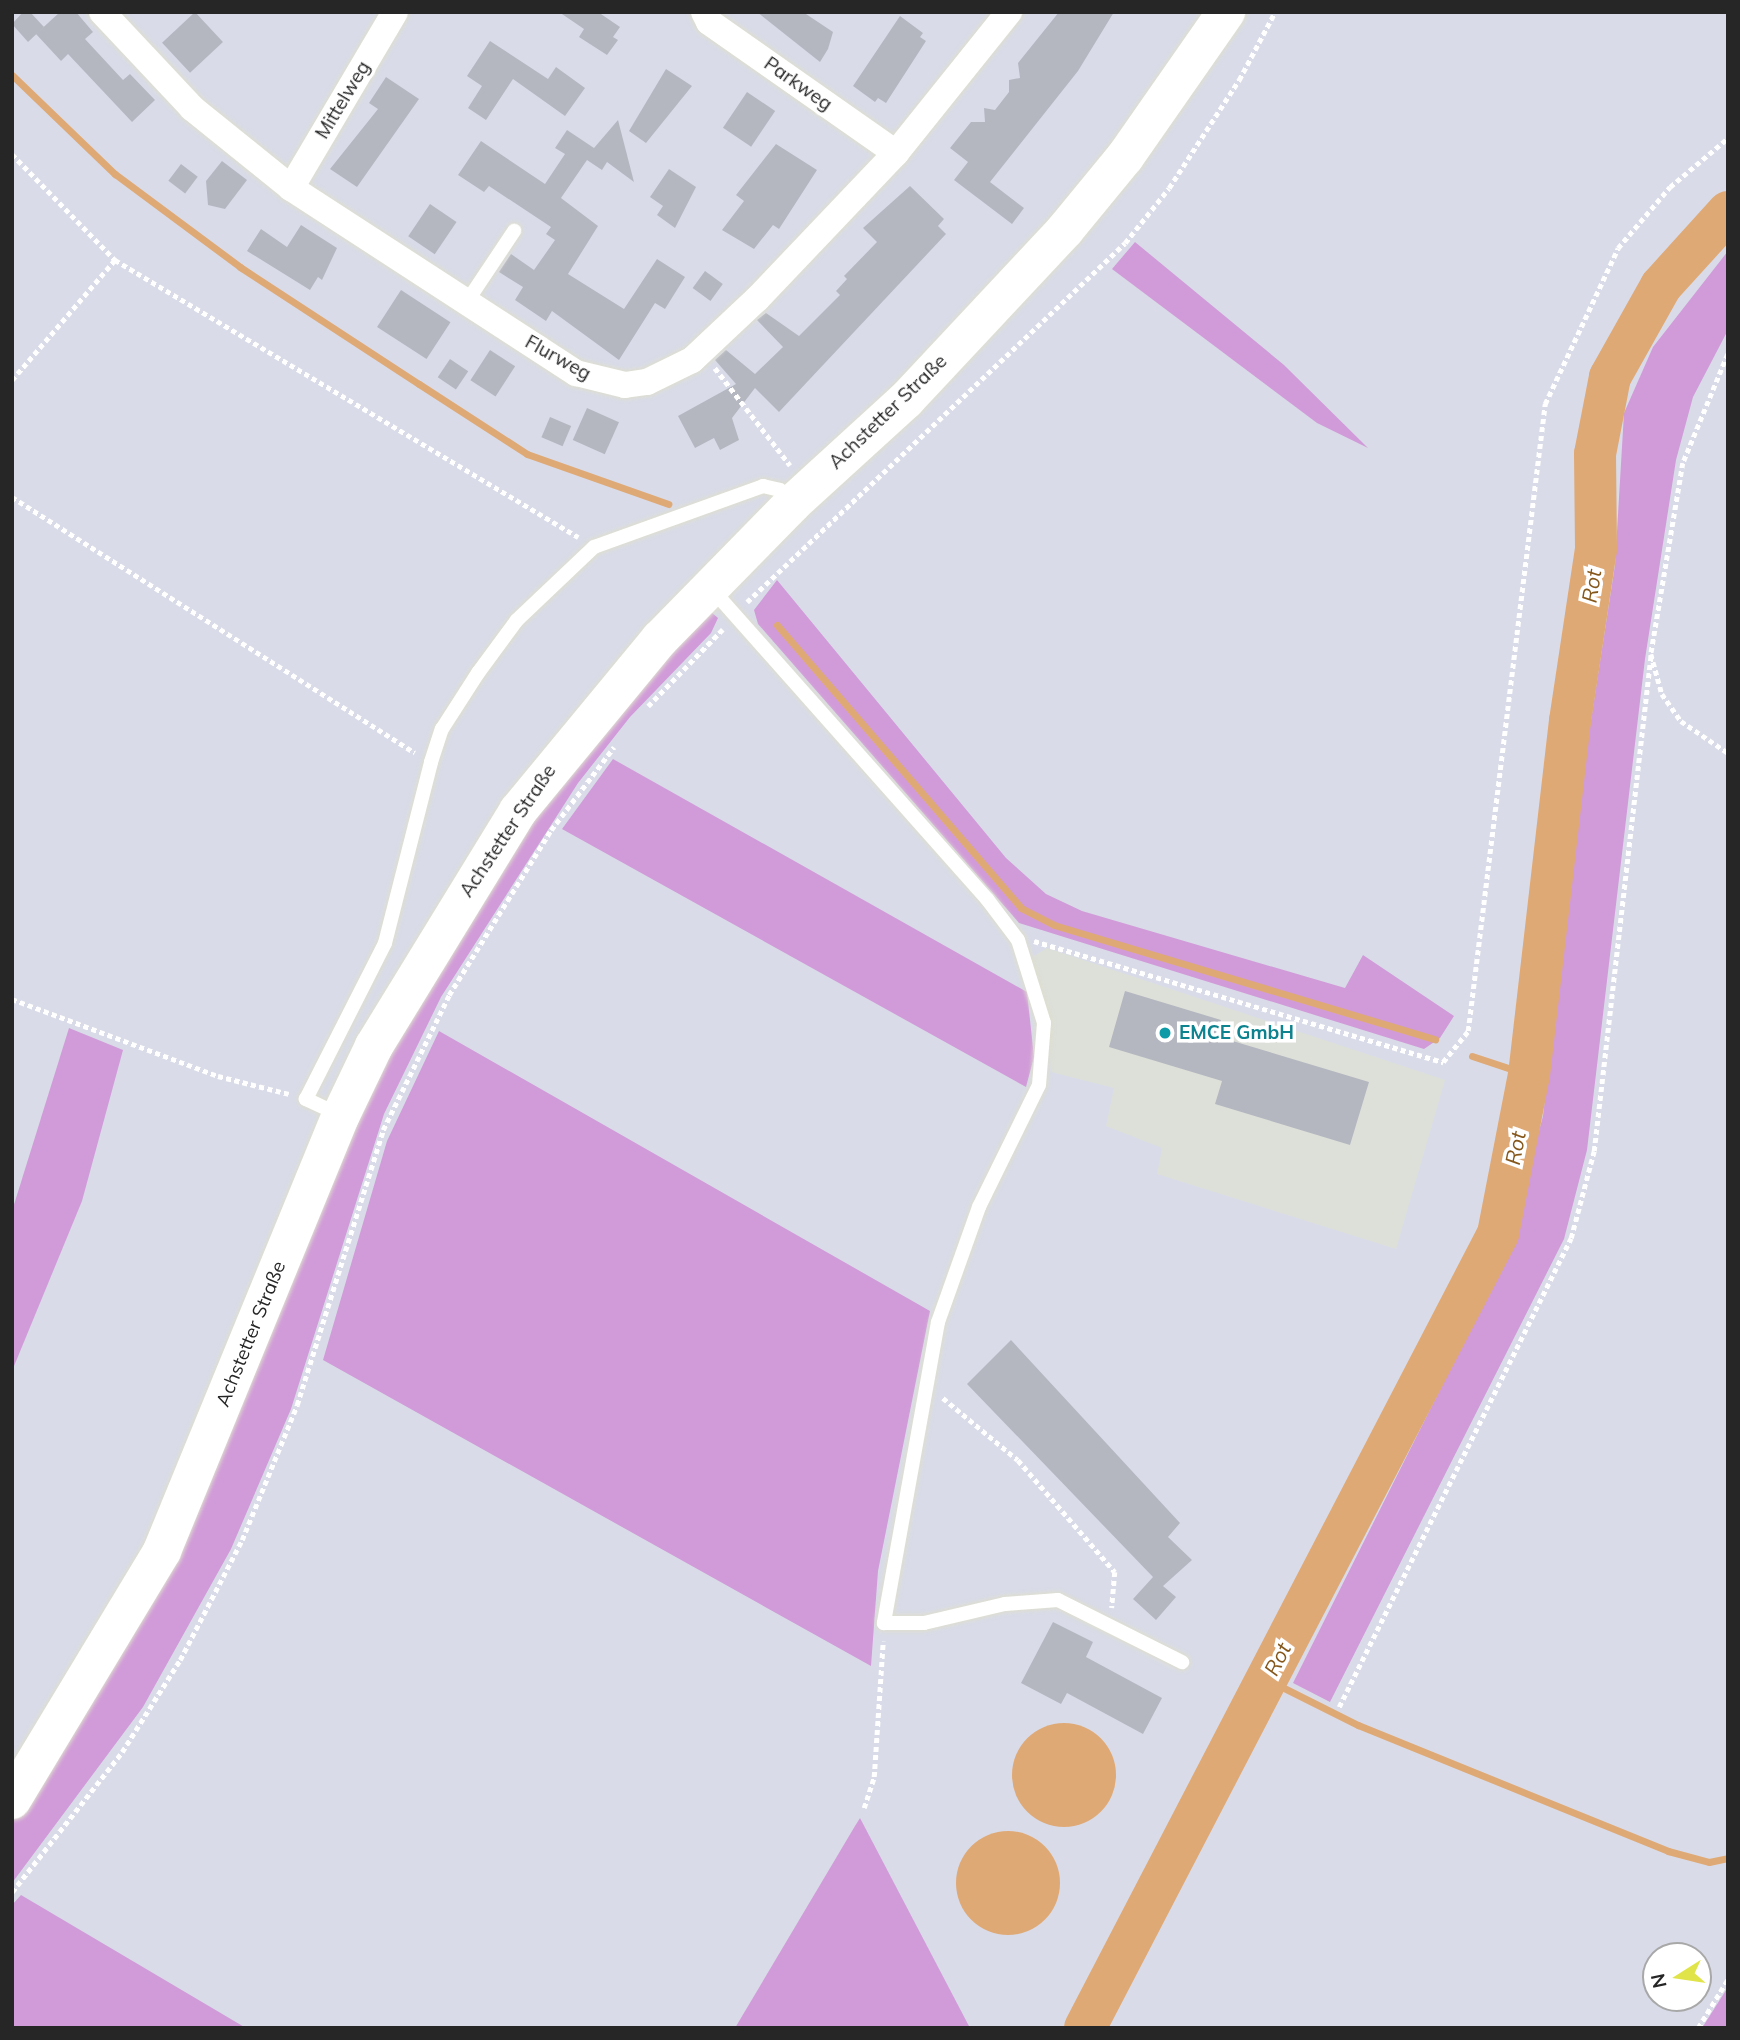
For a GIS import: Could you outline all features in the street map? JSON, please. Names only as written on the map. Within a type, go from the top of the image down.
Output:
[{"type":"main road","name":"Achstetter Straße","points":[[12,1800],[162,1551],[341,1115],[412,978],[518,811],[612,691],[709,587],[778,495],[906,400],[1065,230],[1125,157],[1226,12]]},
{"type":"street","name":"Flurweg","points":[[102,12],[192,108],[291,188],[576,373],[600,381],[647,382],[702,351],[896,152],[1009,12]]},
{"type":"street","name":"Mittelweg","points":[[291,188],[395,12]]},
{"type":"street","name":"Parkweg","points":[[704,12],[709,22],[896,152]]},
{"type":"lane","points":[[466,303],[514,231]]},
{"type":"lane","points":[[341,1115],[306,1099],[385,943],[430,762],[442,729],[494,652],[517,621],[594,547],[778,495]]},
{"type":"lane","points":[[709,587],[737,614],[963,869],[1018,940],[1044,1023],[1039,1085],[956,1261],[926,1386],[884,1623],[924,1623],[1005,1604],[1058,1600],[1182,1662]]},
{"type":"path","points":[[645,709],[737,614],[1125,243],[1169,188],[1239,80],[1275,12]]},
{"type":"path","points":[[1018,940],[1091,953],[1443,1062],[1468,1031],[1545,404],[1618,248],[1670,187],[1728,138]]},
{"type":"path","points":[[12,154],[115,260],[594,547]]},
{"type":"path","points":[[12,380],[115,260]]},
{"type":"path","points":[[702,351],[792,463],[778,495]]},
{"type":"path","points":[[1339,1707],[1571,1238],[1594,1150],[1651,654],[1682,463],[1728,354]]},
{"type":"path","points":[[12,497],[430,762]]},
{"type":"path","points":[[1651,654],[1662,694],[1681,721],[1728,753]]},
{"type":"path","points":[[12,1892],[115,1762],[180,1660],[242,1540],[297,1405],[383,1130],[449,995],[551,830],[621,738]]},
{"type":"path","points":[[12,999],[218,1076],[306,1099]]},
{"type":"path","points":[[926,1386],[1018,1460],[1115,1572],[1110,1626]]},
{"type":"path","points":[[864,1808],[874,1777],[884,1623]]},
{"type":"path","points":[[1698,2028],[1728,1979]]},
{"type":"shaded area","points":[[1135,242],[1284,365],[1368,448],[1317,423],[1112,269]]},
{"type":"shaded area","points":[[1728,251],[1728,330],[1693,397],[1676,460],[1645,659],[1587,1150],[1564,1239],[1330,1702],[1293,1683],[1481,1308],[1514,1224],[1543,1116],[1580,791],[1615,565],[1624,413],[1653,347]]},
{"type":"shaded area","points":[[777,580],[1006,858],[1046,894],[1082,911],[1345,988],[1363,955],[1454,1016],[1440,1038],[1424,1049],[1019,923],[758,624],[754,610]]},
{"type":"shaded area","points":[[711,612],[718,618],[711,633],[630,717],[578,783],[441,997],[384,1114],[291,1409],[231,1549],[143,1707],[12,1883],[12,1817],[355,1120],[474,900],[601,727]]},
{"type":"shaded area","points":[[613,759],[1027,992],[1034,1057],[1026,1087],[562,829]]},
{"type":"shaded area","points":[[1047,948],[1445,1080],[1396,1249],[1157,1174],[1162,1148],[1106,1126],[1114,1088],[1051,1072],[1049,1026],[1031,958]]},
{"type":"shaded area","points":[[69,1028],[123,1050],[82,1201],[12,1371],[12,1211]]},
{"type":"shaded area","points":[[439,1031],[930,1311],[878,1571],[871,1666],[323,1360],[387,1141]]},
{"type":"shaded area","points":[[1064,1723],[1084,1727],[1101,1738],[1112,1755],[1116,1775],[1112,1795],[1101,1812],[1084,1823],[1064,1827],[1044,1823],[1027,1812],[1016,1795],[1012,1775],[1016,1755],[1027,1738],[1044,1727]]},
{"type":"shaded area","points":[[860,1818],[970,2028],[735,2028],[855,1826]]},
{"type":"shaded area","points":[[1008,1831],[1028,1835],[1051,1854],[1056,1863],[1060,1883],[1056,1903],[1037,1926],[1028,1931],[1008,1935],[988,1931],[965,1912],[960,1903],[956,1883],[960,1863],[979,1840],[988,1835]]},
{"type":"shaded area","points":[[21,1895],[246,2028],[12,2028],[12,1905]]},
{"type":"shaded area","points":[[1728,1987],[1728,2028],[1702,2028]]},
{"type":"building","points":[[23,12],[30,12],[44,27],[28,42],[12,24]]},
{"type":"building","points":[[60,12],[76,12],[93,32],[85,39],[123,80],[130,74],[155,100],[132,122],[68,54],[61,61],[36,34]]},
{"type":"building","points":[[195,12],[223,42],[190,73],[162,43]]},
{"type":"building","points":[[559,12],[598,12],[620,27],[613,37],[618,40],[607,55],[579,37],[584,29]]},
{"type":"building","points":[[757,12],[803,12],[833,32],[828,49],[820,62]]},
{"type":"building","points":[[1059,12],[1114,12],[1078,71],[990,182],[1024,208],[1012,224],[954,180],[968,162],[950,148],[971,122],[985,122],[984,108],[995,110],[1009,92],[1009,80],[1020,78],[1018,63]]},
{"type":"building","points":[[900,16],[923,33],[920,37],[926,41],[886,103],[878,98],[875,102],[853,86]]},
{"type":"building","points":[[490,41],[548,79],[556,67],[585,88],[565,116],[513,79],[486,120],[468,108],[482,86],[467,76]]},
{"type":"building","points":[[666,69],[692,86],[646,143],[629,131]]},
{"type":"building","points":[[386,77],[419,99],[357,187],[330,169],[378,109],[369,103]]},
{"type":"building","points":[[747,92],[775,111],[751,147],[723,128]]},
{"type":"building","points":[[618,120],[634,182],[607,162],[602,170],[587,160],[561,198],[598,226],[568,274],[624,309],[657,259],[685,277],[665,309],[655,303],[619,360],[552,311],[546,321],[515,300],[523,287],[499,272],[511,254],[534,270],[555,240],[546,234],[551,227],[489,186],[484,192],[458,175],[481,141],[545,184],[565,154],[555,148],[567,130],[594,148]]},
{"type":"building","points":[[776,144],[817,170],[779,229],[773,225],[754,249],[722,230],[744,201],[736,195]]},
{"type":"building","points":[[222,161],[247,180],[225,209],[208,205],[206,181]]},
{"type":"building","points":[[181,164],[198,177],[185,193],[168,181]]},
{"type":"building","points":[[669,169],[696,187],[675,228],[657,215],[663,206],[650,197]]},
{"type":"building","points":[[910,186],[944,219],[938,226],[946,234],[779,412],[755,388],[732,418],[739,440],[720,450],[714,438],[695,448],[678,416],[736,384],[715,360],[726,350],[755,374],[783,347],[757,320],[766,313],[799,336],[840,295],[836,291],[847,279],[844,276],[877,242],[863,228]]},
{"type":"building","points":[[430,204],[457,222],[435,254],[408,236]]},
{"type":"building","points":[[301,225],[337,248],[322,280],[318,277],[310,290],[247,251],[261,229],[287,247]]},
{"type":"building","points":[[705,271],[723,284],[710,301],[693,288]]},
{"type":"building","points":[[401,290],[450,322],[427,359],[377,327]]},
{"type":"building","points":[[490,350],[515,366],[496,397],[470,380]]},
{"type":"building","points":[[450,359],[468,371],[456,390],[438,377]]},
{"type":"building","points":[[587,408],[619,422],[605,454],[573,440]]},
{"type":"building","points":[[550,417],[571,426],[563,446],[541,437]]},
{"type":"building","points":[[1125,991],[1221,1020],[1216,1036],[1369,1082],[1350,1145],[1215,1104],[1222,1081],[1109,1047]]},
{"type":"building","points":[[1011,1340],[1180,1523],[1168,1537],[1192,1560],[1163,1586],[1176,1597],[1156,1620],[1133,1599],[1153,1577],[967,1384]]},
{"type":"building","points":[[1053,1622],[1093,1642],[1086,1657],[1162,1698],[1143,1734],[1067,1693],[1061,1704],[1021,1683]]},
{"type":"waterway","points":[[12,75],[115,174],[240,267],[527,454],[668,504]]},
{"type":"waterway","name":"Rot","points":[[1085,2028],[1498,1234],[1529,1075],[1570,721],[1596,549],[1595,454],[1610,377],[1661,286],[1728,212]]},
{"type":"waterway","points":[[777,625],[1021,908],[1054,925],[1435,1039]]},
{"type":"waterway","points":[[1472,1056],[1529,1075]]},
{"type":"waterway","points":[[1266,1679],[1358,1725],[1668,1851],[1709,1862],[1728,1858]]},
{"type":"place","name":"EMCE GmbH","points":[[1165,1033]]}]
